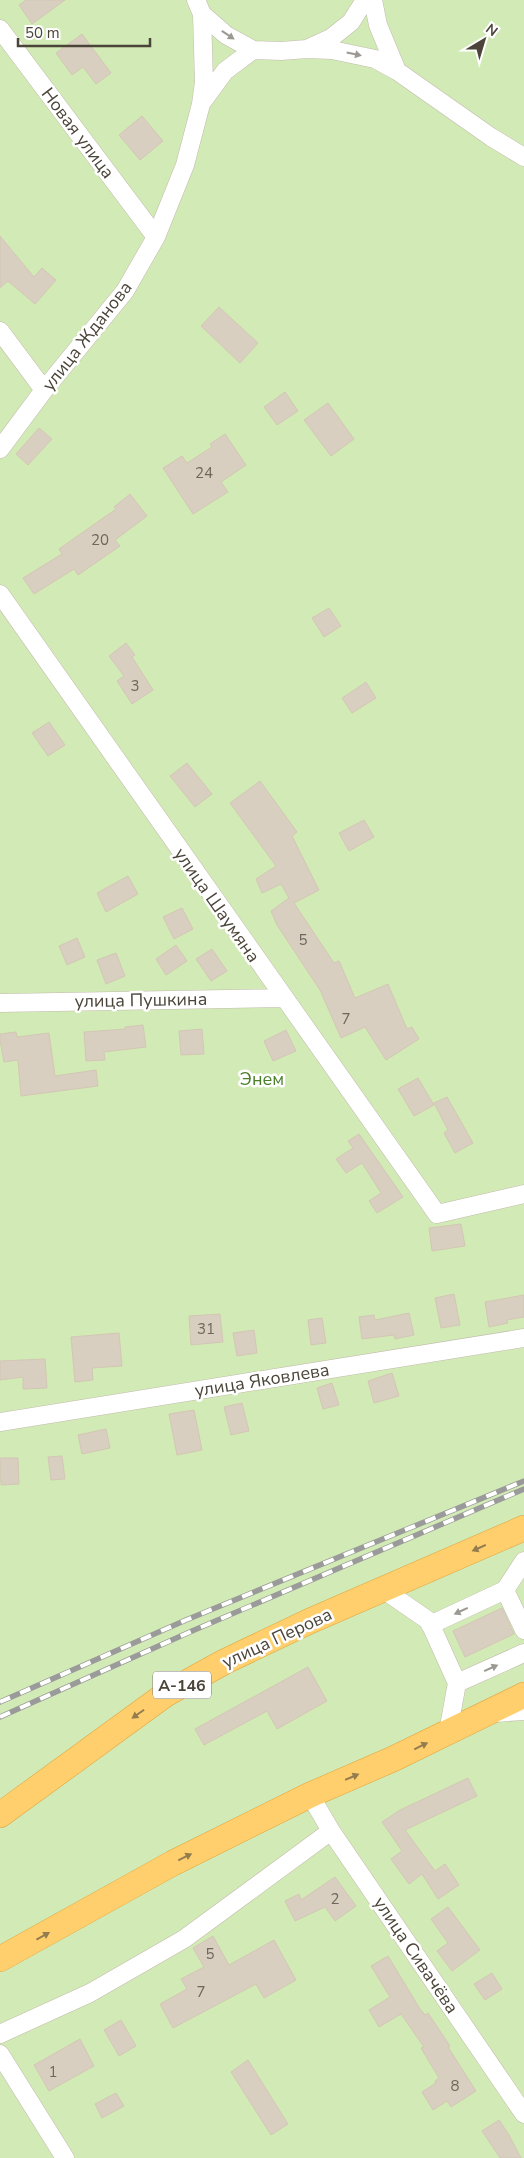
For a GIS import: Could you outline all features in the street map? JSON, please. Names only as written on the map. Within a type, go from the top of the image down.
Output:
[{"type":"highway","name":"улица Перова","points":[[0,1814],[166,1694],[224,1662],[310,1621],[524,1528]]},
{"type":"highway","points":[[0,1960],[173,1863],[310,1795],[393,1759],[524,1695]]},
{"type":"street","points":[[307,49],[331,38],[351,22],[365,0]]},
{"type":"street","points":[[373,0],[378,25],[397,71]]},
{"type":"street","name":"улица Жданова","points":[[199,7],[226,35],[253,50]]},
{"type":"street","name":"улица Жданова","points":[[0,449],[44,390],[125,291],[156,237],[186,165],[201,104],[204,82],[199,7]]},
{"type":"street","name":"Новая улица","points":[[0,29],[156,237]]},
{"type":"street","points":[[201,104],[225,71],[253,50],[332,50],[375,59],[397,71],[491,137],[524,157]]},
{"type":"street","points":[[0,331],[44,390]]},
{"type":"street","name":"улица Шаумяна","points":[[0,594],[437,1214],[524,1194]]},
{"type":"street","name":"улица Пушкина","points":[[0,1003],[283,998]]},
{"type":"street","name":"улица Яковлева","points":[[0,1422],[524,1338]]},
{"type":"street","points":[[430,1625],[505,1590],[524,1561]]},
{"type":"street","points":[[384,1590],[429,1621],[457,1682],[448,1732]]},
{"type":"street","points":[[505,1590],[524,1630]]},
{"type":"street","points":[[457,1682],[524,1653]]},
{"type":"street","points":[[487,1713],[524,1711]]},
{"type":"street","name":"улица Сивачёва","points":[[310,1795],[331,1831],[524,2114]]},
{"type":"street","points":[[0,2034],[90,1993],[184,1939],[331,1831]]},
{"type":"street","points":[[0,2054],[65,2158]]},
{"type":"green space","name":"Энем","points":[[0,0],[524,0],[524,2158],[0,2158]]},
{"type":"building","points":[[26,0],[65,0],[32,24],[19,5]]},
{"type":"building","points":[[82,34],[111,73],[96,84],[83,67],[72,75],[56,53]]},
{"type":"building","points":[[142,116],[163,141],[140,160],[119,135]]},
{"type":"building","points":[[0,236],[34,277],[42,268],[56,280],[35,304],[8,281],[0,288]]},
{"type":"building","points":[[219,307],[258,343],[240,363],[201,326]]},
{"type":"building","points":[[285,392],[298,411],[277,425],[264,407]]},
{"type":"building","points":[[328,403],[354,439],[331,456],[304,420]]},
{"type":"building","points":[[39,428],[52,439],[28,465],[16,454]]},
{"type":"building","points":[[225,434],[246,465],[221,482],[228,492],[193,514],[163,468],[182,456],[187,463],[212,447],[210,444]]},
{"type":"building","points":[[130,494],[147,516],[115,540],[120,546],[78,575],[74,569],[34,594],[23,578],[62,554],[59,549],[116,509],[114,507]]},
{"type":"building","points":[[329,608],[341,626],[324,637],[312,618]]},
{"type":"building","points":[[126,643],[135,655],[132,657],[153,690],[132,704],[117,681],[124,676],[109,656]]},
{"type":"building","points":[[366,682],[376,698],[352,713],[342,698]]},
{"type":"building","points":[[49,722],[65,745],[48,756],[32,733]]},
{"type":"building","points":[[187,763],[212,794],[195,807],[170,776]]},
{"type":"building","points":[[260,781],[297,832],[292,836],[319,890],[294,903],[334,963],[339,961],[355,998],[388,984],[407,1029],[412,1027],[419,1039],[386,1060],[365,1027],[341,1038],[320,990],[277,925],[271,911],[289,898],[281,884],[262,893],[256,879],[276,866],[230,803]]},
{"type":"building","points":[[364,820],[374,837],[349,851],[339,833]]},
{"type":"building","points":[[128,876],[138,894],[106,912],[97,893]]},
{"type":"building","points":[[182,908],[193,929],[174,939],[163,917]]},
{"type":"building","points":[[77,938],[85,957],[67,965],[59,946]]},
{"type":"building","points":[[176,945],[187,961],[166,975],[156,959]]},
{"type":"building","points":[[212,949],[227,971],[211,981],[196,959]]},
{"type":"building","points":[[116,953],[125,976],[106,984],[97,960]]},
{"type":"building","points":[[143,1025],[146,1047],[104,1052],[105,1060],[86,1061],[84,1032],[125,1029],[125,1027]]},
{"type":"building","points":[[202,1029],[204,1054],[181,1055],[179,1031]]},
{"type":"building","points":[[286,1030],[296,1051],[273,1061],[264,1041]]},
{"type":"building","points":[[16,1032],[17,1037],[49,1033],[55,1076],[96,1070],[98,1086],[21,1096],[18,1060],[4,1062],[0,1040],[0,1034]]},
{"type":"building","points":[[418,1078],[434,1105],[414,1116],[398,1089]]},
{"type":"building","points":[[447,1097],[473,1143],[455,1153],[444,1133],[448,1130],[434,1103]]},
{"type":"building","points":[[359,1134],[403,1197],[377,1213],[369,1201],[381,1193],[362,1163],[346,1173],[336,1159],[353,1148],[348,1141]]},
{"type":"building","points":[[461,1224],[465,1246],[432,1251],[429,1228]]},
{"type":"building","points":[[454,1294],[460,1325],[441,1328],[435,1298]]},
{"type":"building","points":[[524,1295],[524,1317],[507,1320],[508,1323],[489,1327],[485,1302]]},
{"type":"building","points":[[409,1313],[414,1335],[395,1339],[394,1335],[362,1339],[359,1317],[374,1315],[375,1320]]},
{"type":"building","points":[[220,1314],[223,1342],[191,1345],[189,1316]]},
{"type":"building","points":[[322,1318],[326,1343],[311,1345],[308,1320]]},
{"type":"building","points":[[254,1330],[257,1353],[237,1356],[233,1333]]},
{"type":"building","points":[[119,1333],[122,1366],[92,1368],[93,1380],[75,1382],[71,1337]]},
{"type":"building","points":[[45,1359],[47,1388],[23,1389],[23,1377],[0,1380],[0,1361]]},
{"type":"building","points":[[392,1373],[399,1396],[374,1403],[368,1381]]},
{"type":"building","points":[[332,1383],[339,1405],[323,1409],[317,1388]]},
{"type":"building","points":[[242,1403],[249,1431],[231,1435],[224,1407]]},
{"type":"building","points":[[194,1410],[202,1450],[177,1455],[169,1414]]},
{"type":"building","points":[[106,1429],[110,1448],[82,1454],[78,1435]]},
{"type":"building","points":[[62,1456],[65,1479],[51,1480],[48,1457]]},
{"type":"building","points":[[0,1458],[18,1458],[19,1484],[1,1485]]},
{"type":"building","points":[[502,1608],[514,1634],[465,1657],[453,1631]]},
{"type":"building","points":[[308,1667],[327,1701],[277,1729],[267,1711],[204,1745],[195,1729]]},
{"type":"building","points":[[468,1778],[477,1796],[405,1830],[435,1871],[445,1864],[459,1885],[438,1899],[422,1874],[409,1884],[391,1859],[402,1851],[382,1822],[400,1810]]},
{"type":"building","points":[[335,1877],[356,1906],[335,1921],[325,1907],[295,1921],[285,1901],[299,1894],[301,1900]]},
{"type":"building","points":[[448,1907],[480,1950],[452,1971],[437,1951],[448,1943],[431,1919]]},
{"type":"building","points":[[213,1936],[229,1965],[274,1940],[296,1980],[264,1998],[256,1984],[173,2028],[160,2004],[187,1989],[181,1979],[204,1967],[193,1948]]},
{"type":"building","points":[[388,1956],[420,2009],[425,2015],[428,2013],[450,2046],[448,2047],[476,2091],[451,2107],[447,2101],[433,2110],[422,2092],[436,2083],[435,2081],[439,2078],[421,2048],[424,2047],[401,2014],[379,2027],[369,2010],[390,1997],[371,1966]]},
{"type":"building","points":[[492,1973],[502,1989],[485,2000],[474,1984]]},
{"type":"building","points":[[121,2020],[136,2046],[119,2056],[104,2030]]},
{"type":"building","points":[[80,2039],[94,2066],[49,2091],[34,2065]]},
{"type":"building","points":[[248,2060],[288,2124],[271,2135],[231,2072]]},
{"type":"building","points":[[116,2093],[124,2106],[102,2118],[95,2104]]},
{"type":"building","points":[[499,2120],[521,2158],[500,2158],[482,2131]]},
{"type":"railway","points":[[0,1702],[186,1620],[524,1481]]},
{"type":"railway","points":[[0,1717],[192,1631],[524,1489]]}]
